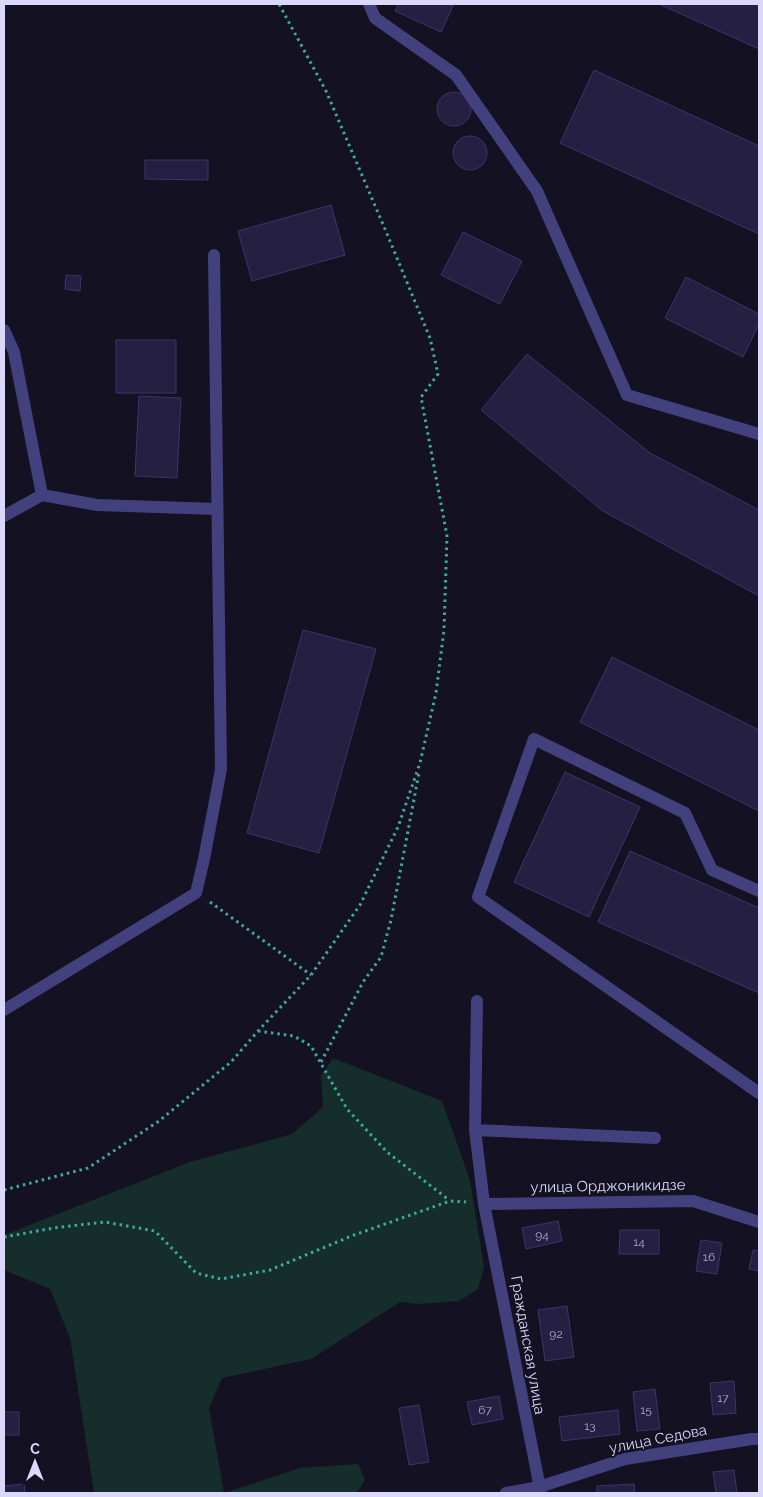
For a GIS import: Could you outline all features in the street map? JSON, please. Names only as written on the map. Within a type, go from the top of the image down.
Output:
[{"type":"street","points":[[369,4],[375,18],[456,75],[537,191],[627,395],[759,434]]},
{"type":"street","points":[[4,1010],[196,892],[221,769],[214,255]]},
{"type":"street","points":[[4,330],[14,352],[42,495]]},
{"type":"street","points":[[4,516],[42,495],[97,505],[217,509]]},
{"type":"street","points":[[759,891],[712,870],[685,813],[534,739],[478,897],[759,1093]]},
{"type":"street","name":"Гражданская улица","points":[[477,1001],[475,1130],[484,1204],[540,1490]]},
{"type":"street","points":[[475,1130],[656,1138]]},
{"type":"street","name":"улица Орджоникидзе","points":[[484,1204],[693,1201],[759,1222]]},
{"type":"street","name":"улица Седова","points":[[506,1493],[540,1490],[625,1459],[759,1439]]},
{"type":"path","points":[[279,4],[326,91],[430,338],[438,374],[421,397],[447,536],[444,630],[436,693],[420,763],[391,920],[381,957],[362,982],[321,1062]]},
{"type":"path","points":[[4,1190],[88,1168],[159,1121],[231,1062],[311,975],[360,905],[398,827],[420,763]]},
{"type":"path","points":[[196,892],[311,975]]},
{"type":"path","points":[[258,1031],[294,1036],[311,1046],[347,1108],[387,1152],[450,1200]]},
{"type":"path","points":[[4,1237],[54,1228],[105,1222],[155,1231],[196,1273],[221,1279],[270,1270],[354,1235],[450,1200],[484,1204]]},
{"type":"green space","points":[[333,1058],[442,1101],[470,1180],[484,1267],[478,1289],[459,1301],[418,1304],[400,1302],[311,1359],[222,1378],[209,1408],[224,1493],[94,1493],[70,1338],[50,1289],[4,1270],[4,1235],[190,1162],[292,1134],[323,1107],[321,1075]]},
{"type":"green space","points":[[358,1464],[365,1480],[357,1493],[224,1493],[300,1468]]},
{"type":"building","points":[[399,4],[447,4],[453,6],[441,32],[395,11]]},
{"type":"building","points":[[659,4],[759,4],[759,49]]},
{"type":"building","points":[[594,70],[759,146],[759,234],[560,143]]},
{"type":"building","points":[[454,92],[466,97],[471,109],[466,121],[454,126],[442,121],[437,109],[442,97]]},
{"type":"building","points":[[470,136],[482,141],[487,153],[482,165],[470,170],[458,165],[453,153],[458,141]]},
{"type":"building","points":[[145,160],[208,160],[208,180],[145,179]]},
{"type":"building","points":[[331,205],[345,255],[252,281],[238,231]]},
{"type":"building","points":[[463,232],[522,261],[500,304],[441,275]]},
{"type":"building","points":[[66,275],[81,276],[80,291],[65,289]]},
{"type":"building","points":[[686,277],[759,314],[759,324],[743,357],[665,318]]},
{"type":"building","points":[[116,340],[176,340],[176,393],[116,393]]},
{"type":"building","points":[[527,354],[650,453],[759,510],[759,596],[603,511],[481,410]]},
{"type":"building","points":[[139,396],[181,398],[177,478],[135,476]]},
{"type":"building","points":[[303,630],[376,649],[319,853],[247,833]]},
{"type":"building","points":[[612,657],[759,730],[759,811],[580,722]]},
{"type":"building","points":[[565,772],[640,807],[589,917],[514,882]]},
{"type":"building","points":[[630,851],[759,908],[759,993],[598,922]]},
{"type":"building","points":[[558,1221],[562,1241],[526,1249],[522,1228]]},
{"type":"building","points":[[620,1230],[659,1230],[659,1254],[619,1254]]},
{"type":"building","points":[[701,1240],[722,1243],[717,1274],[696,1271]]},
{"type":"building","points":[[753,1250],[759,1251],[759,1271],[749,1269]]},
{"type":"building","points":[[567,1306],[574,1357],[545,1361],[538,1310]]},
{"type":"building","points":[[734,1381],[736,1413],[713,1415],[710,1383]]},
{"type":"building","points":[[655,1389],[660,1429],[637,1431],[633,1392]]},
{"type":"building","points":[[499,1396],[503,1419],[472,1425],[467,1402]]},
{"type":"building","points":[[419,1405],[429,1462],[409,1465],[399,1408]]},
{"type":"building","points":[[618,1410],[620,1434],[562,1441],[559,1417]]},
{"type":"building","points":[[4,1412],[19,1412],[19,1435],[4,1435]]},
{"type":"building","points":[[734,1470],[737,1493],[716,1493],[713,1472]]},
{"type":"building","points":[[24,1484],[25,1493],[4,1493],[4,1486]]},
{"type":"building","points":[[634,1484],[635,1493],[597,1493],[597,1486]]}]
